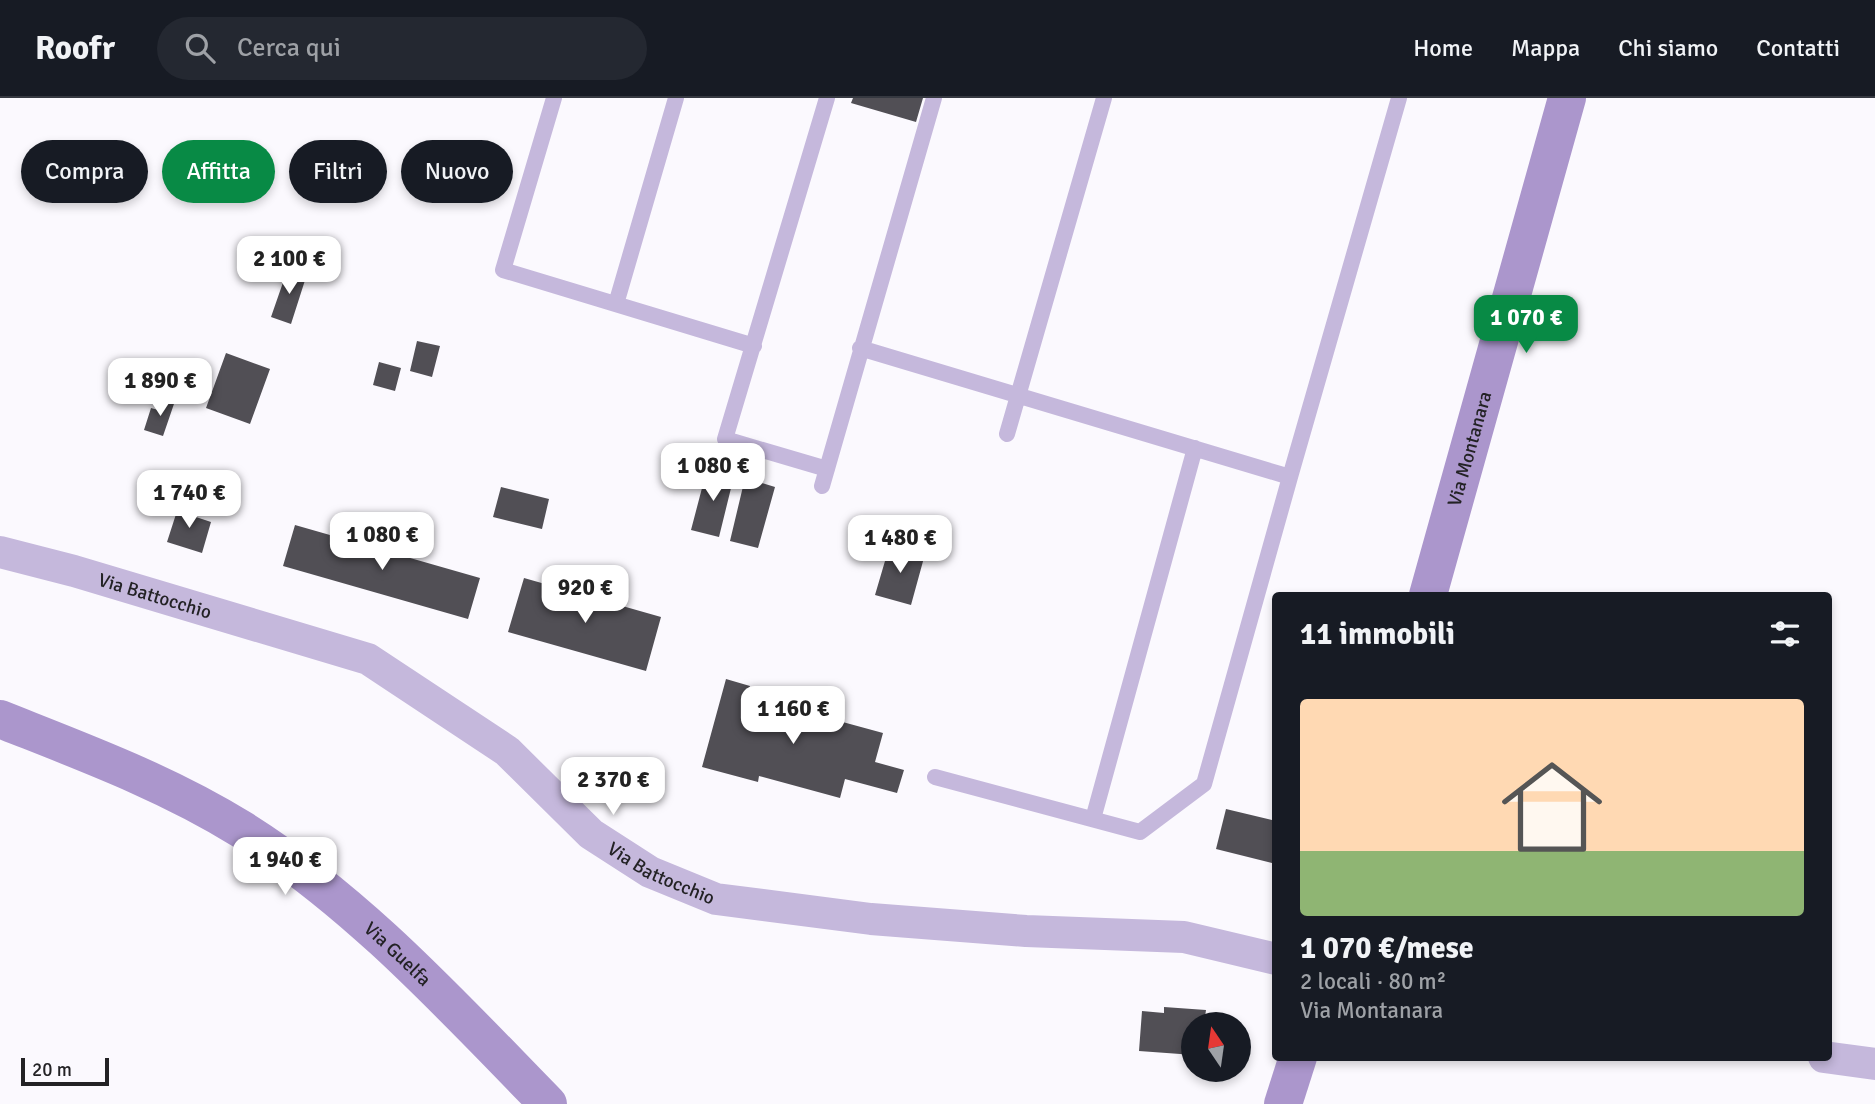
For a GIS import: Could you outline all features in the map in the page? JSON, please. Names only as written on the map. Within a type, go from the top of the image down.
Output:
[{"type":"main road","name":"Via Montanara","points":[[1429,592],[1567,98]]},
{"type":"main road","name":"Via Guelfa","points":[[0,719],[187,797],[263,844],[357,915],[407,960],[548,1104]]},
{"type":"main road","points":[[1283,1104],[1296,1061]]},
{"type":"street","name":"Via Battocchio","points":[[0,552],[74,571],[368,659],[507,751],[591,834],[650,872],[716,899],[871,919],[1026,931],[1184,937],[1272,958]]},
{"type":"street","points":[[1832,1058],[1875,1064]]},
{"type":"lane","points":[[554,98],[503,270],[754,345]]},
{"type":"lane","points":[[616,304],[676,98]]},
{"type":"lane","points":[[827,98],[725,439],[827,469]]},
{"type":"lane","points":[[822,486],[934,98]]},
{"type":"lane","points":[[1007,434],[1104,98]]},
{"type":"lane","points":[[935,777],[1140,832],[1204,784],[1399,98]]},
{"type":"lane","points":[[860,348],[1290,477]]},
{"type":"lane","points":[[1093,819],[1195,448]]},
{"type":"building","points":[[853,98],[923,98],[916,122],[851,103]]},
{"type":"building","points":[[288,268],[307,274],[291,324],[271,317]]},
{"type":"building","points":[[417,341],[440,346],[432,377],[410,371]]},
{"type":"building","points":[[226,353],[270,369],[250,424],[206,408]]},
{"type":"building","points":[[379,362],[401,368],[395,391],[373,385]]},
{"type":"building","points":[[167,395],[176,398],[163,436],[144,430],[151,408],[162,411]]},
{"type":"building","points":[[707,469],[734,476],[719,537],[691,530]]},
{"type":"building","points":[[745,478],[775,487],[758,548],[730,541]]},
{"type":"building","points":[[501,487],[549,499],[542,529],[493,517]]},
{"type":"building","points":[[187,504],[196,507],[193,516],[211,522],[202,553],[167,542],[177,511],[184,513]]},
{"type":"building","points":[[295,525],[480,578],[468,619],[283,566]]},
{"type":"building","points":[[890,544],[925,554],[911,605],[875,595]]},
{"type":"building","points":[[524,578],[661,617],[646,671],[508,632]]},
{"type":"building","points":[[726,679],[750,686],[747,696],[883,733],[875,762],[904,770],[897,793],[845,779],[840,798],[759,776],[758,782],[702,767]]},
{"type":"building","points":[[1226,809],[1272,820],[1272,863],[1216,849]]},
{"type":"building","points":[[1164,1007],[1206,1010],[1181,1012],[1181,1054],[1139,1051],[1142,1011],[1164,1013]]}]
